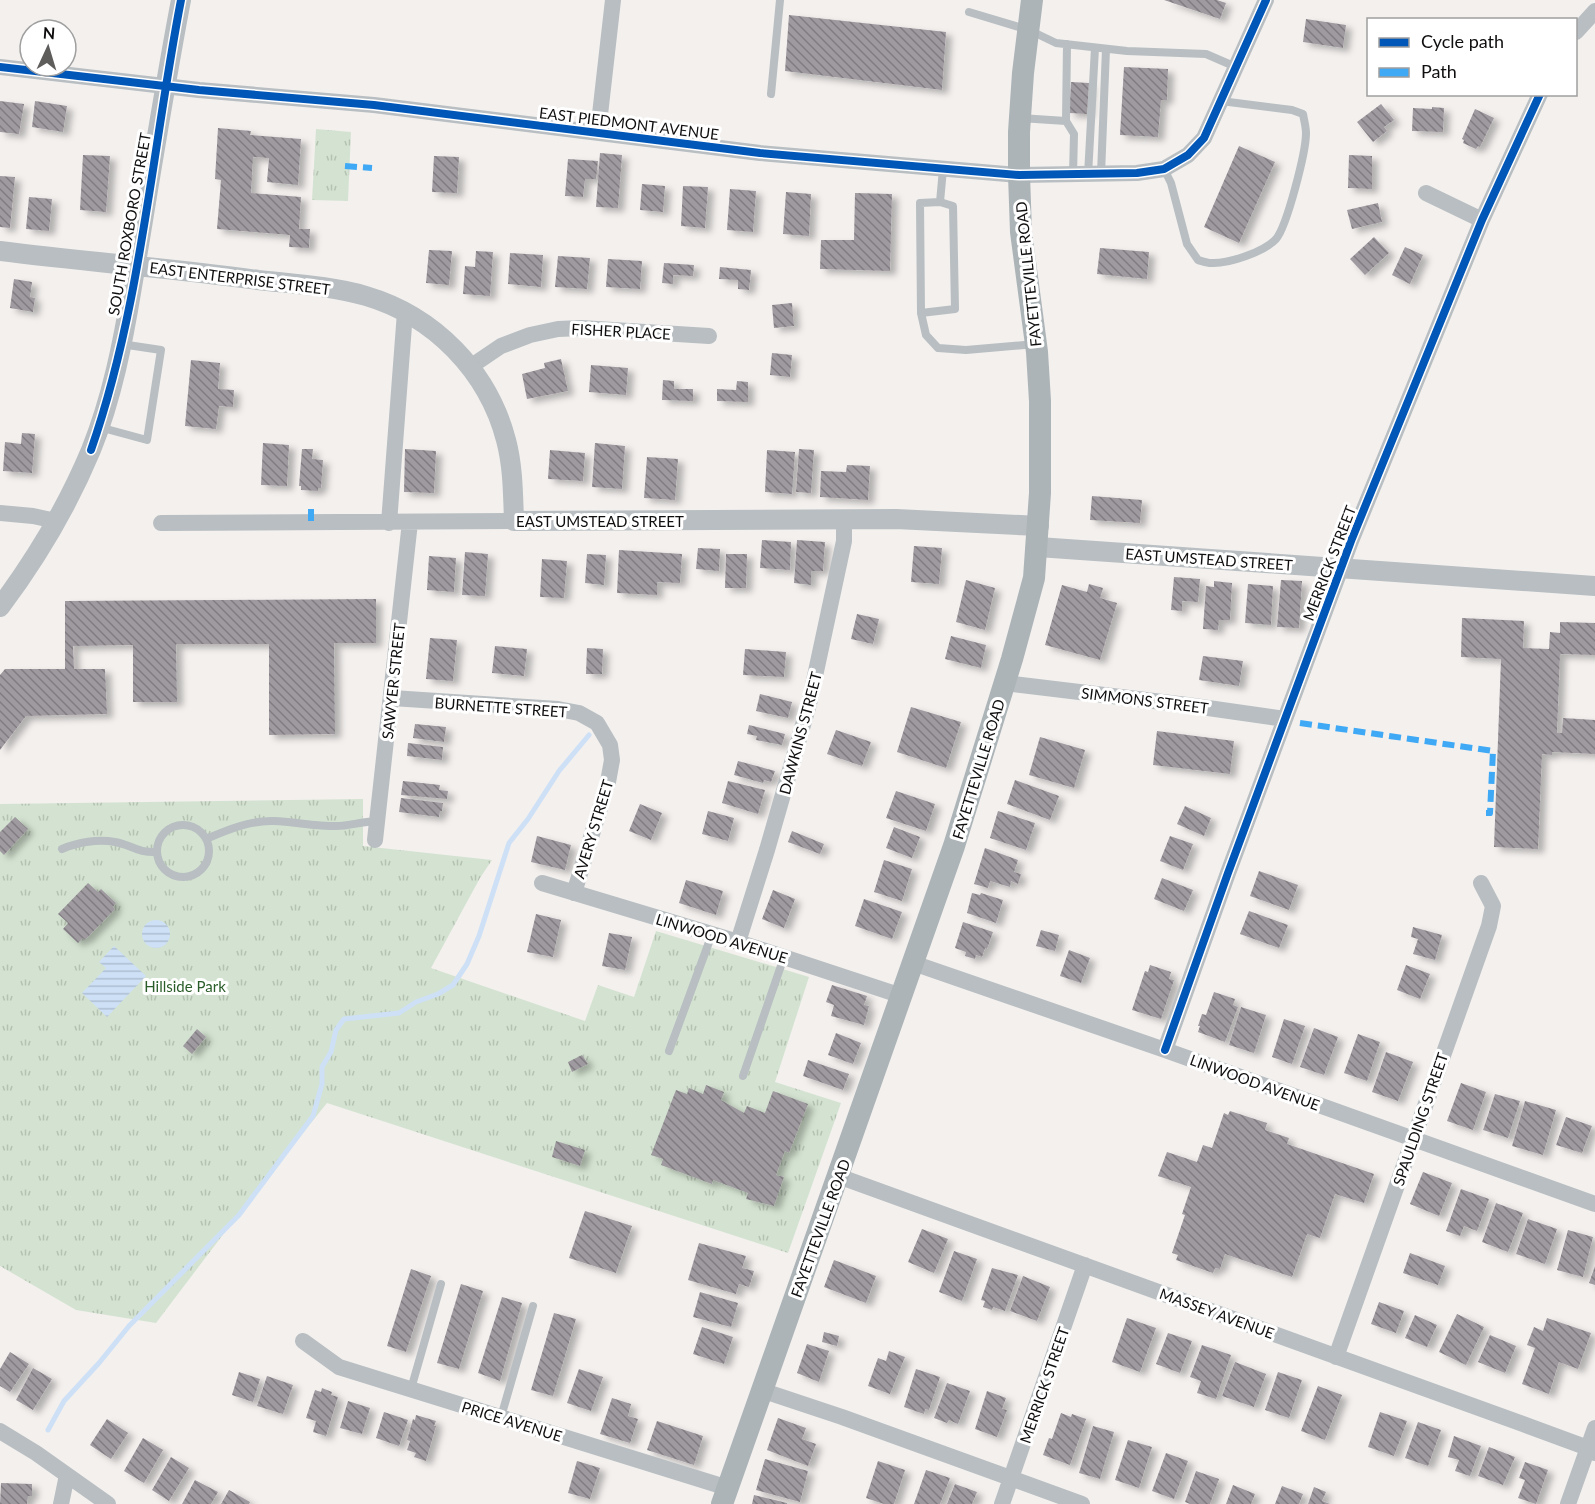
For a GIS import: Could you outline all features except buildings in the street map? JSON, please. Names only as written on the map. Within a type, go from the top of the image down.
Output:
[{"type":"main road","name":"FAYETTEVILLE ROAD","points":[[725,1496],[954,846],[1030,595],[1038,536],[1040,401],[1036,344],[1022,231],[1019,175],[1023,73],[1032,0]]},
{"type":"street","name":"SOUTH ROXBORO STREET","points":[[0,607],[56,521],[91,450],[116,371],[181,0]]},
{"type":"street","points":[[598,132],[613,0]]},
{"type":"street","name":"EAST PIEDMONT AVENUE","points":[[0,67],[167,86],[374,105],[760,153],[1019,175],[1137,173],[1164,169],[1188,155],[1204,138],[1236,67],[1261,2]]},
{"type":"street","points":[[1577,30],[1595,11]]},
{"type":"street","name":"MERRICK STREET","points":[[1165,1050],[1341,568],[1482,220],[1539,96]]},
{"type":"street","points":[[1426,193],[1482,220]]},
{"type":"street","name":"EAST ENTERPRISE STREET","points":[[0,252],[338,290],[370,297],[405,312],[424,323],[455,347],[488,396],[503,427],[512,475],[514,521]]},
{"type":"street","points":[[389,523],[405,312]]},
{"type":"street","name":"FISHER PLACE","points":[[470,367],[501,346],[530,335],[558,329],[581,328],[709,336]]},
{"type":"street","points":[[0,513],[56,521]]},
{"type":"street","name":"DAWKINS STREET","points":[[738,942],[777,818],[809,704],[844,541],[844,519]]},
{"type":"street","name":"EAST UMSTEAD STREET","points":[[161,523],[945,520],[1038,536],[1341,568],[1595,586]]},
{"type":"street","name":"SAWYER STREET","points":[[375,840],[410,522]]},
{"type":"street","name":"SIMMONS STREET","points":[[1005,682],[1285,719]]},
{"type":"street","name":"BURNETTE STREET","points":[[392,698],[579,713],[591,718],[603,730]]},
{"type":"street","name":"AVERY STREET","points":[[574,893],[608,782],[612,760],[610,745],[603,730]]},
{"type":"street","name":"LINWOOD AVENUE","points":[[542,883],[738,942],[902,996]]},
{"type":"street","name":"SPAULDING STREET","points":[[1336,1357],[1489,926],[1493,906],[1481,883]]},
{"type":"street","name":"LINWOOD AVENUE","points":[[913,963],[1165,1050],[1595,1204]]},
{"type":"street","name":"MASSEY AVENUE","points":[[838,1176],[1591,1450]]},
{"type":"street","name":"MERRICK STREET","points":[[1002,1504],[1085,1265]]},
{"type":"street","name":"PRICE AVENUE","points":[[303,1341],[339,1367],[501,1417],[725,1496]]},
{"type":"street","points":[[761,1390],[1082,1504]]},
{"type":"street","points":[[1568,1504],[1591,1450],[1595,1428]]},
{"type":"street","points":[[0,1431],[108,1504]]},
{"type":"street","points":[[61,1504],[67,1475]]},
{"type":"lane","points":[[771,94],[780,0]]},
{"type":"lane","points":[[969,12],[1029,30],[1056,43],[1106,49],[1206,54],[1236,67]]},
{"type":"lane","points":[[1067,44],[1065,121],[1074,134],[1087,175]]},
{"type":"lane","points":[[1087,175],[1095,48]]},
{"type":"lane","points":[[1087,175],[1106,49]]},
{"type":"lane","points":[[1164,169],[1171,183],[1187,244],[1198,260],[1212,263],[1236,259],[1261,250],[1276,239],[1291,204],[1300,166],[1306,134],[1303,114],[1292,110],[1221,101]]},
{"type":"lane","points":[[1020,118],[1065,121]]},
{"type":"lane","points":[[1074,134],[1090,136]]},
{"type":"lane","points":[[940,202],[943,169]]},
{"type":"lane","points":[[921,313],[955,309],[953,206],[940,202],[920,203],[921,313],[926,335],[938,348],[966,350],[1036,344]]},
{"type":"lane","points":[[99,427],[147,440],[161,351],[121,344]]},
{"type":"lane","points":[[206,839],[242,825],[273,821],[299,825],[339,826],[362,821],[378,821]]},
{"type":"lane","points":[[188,825],[200,831],[209,848],[208,858],[203,868],[193,876],[184,878],[165,871],[158,861],[157,852],[156,848],[160,838],[172,827],[188,825]]},
{"type":"lane","points":[[62,849],[70,845],[96,841],[116,842],[143,853],[157,852]]},
{"type":"lane","points":[[669,1051],[712,934]]},
{"type":"lane","points":[[742,1076],[784,957]]},
{"type":"lane","points":[[411,1389],[441,1284]]},
{"type":"lane","points":[[501,1417],[533,1306]]},
{"type":"green space","points":[[316,129],[351,132],[348,201],[312,200]]},
{"type":"green space","name":"Hillside Park","points":[[363,799],[363,846],[492,860],[431,968],[585,1021],[598,985],[634,997],[656,931],[809,977],[775,1082],[841,1103],[788,1253],[327,1103],[256,1191],[156,1323],[76,1310],[0,1266],[0,804]]},
{"type":"water","points":[[156,920],[166,924],[170,934],[166,944],[156,948],[146,944],[142,934],[146,924]]},
{"type":"water","points":[[114,946],[146,976],[107,1017],[82,993],[106,968],[99,962]]},
{"type":"waterway","points":[[48,1430],[64,1401],[129,1326],[239,1215],[313,1116],[322,1084],[322,1067],[331,1052],[336,1030],[344,1019],[399,1013],[416,1002],[438,994],[453,985],[467,964],[479,936],[509,843],[528,819],[559,771],[589,735]]},
{"type":"marked path","points":[[345,166],[372,168]]},
{"type":"marked path","points":[[311,509],[311,523]]},
{"type":"marked path","points":[[1300,723],[1493,751],[1490,813],[1486,813]]},
{"type":"cycle path","points":[[91,450],[108,396],[134,284],[181,0]]},
{"type":"cycle path","points":[[0,67],[199,90],[374,105],[760,153],[1019,175],[1137,173],[1164,169],[1188,155],[1204,138],[1266,0]]},
{"type":"cycle path","points":[[1165,1050],[1351,541],[1482,220],[1539,96]]}]
